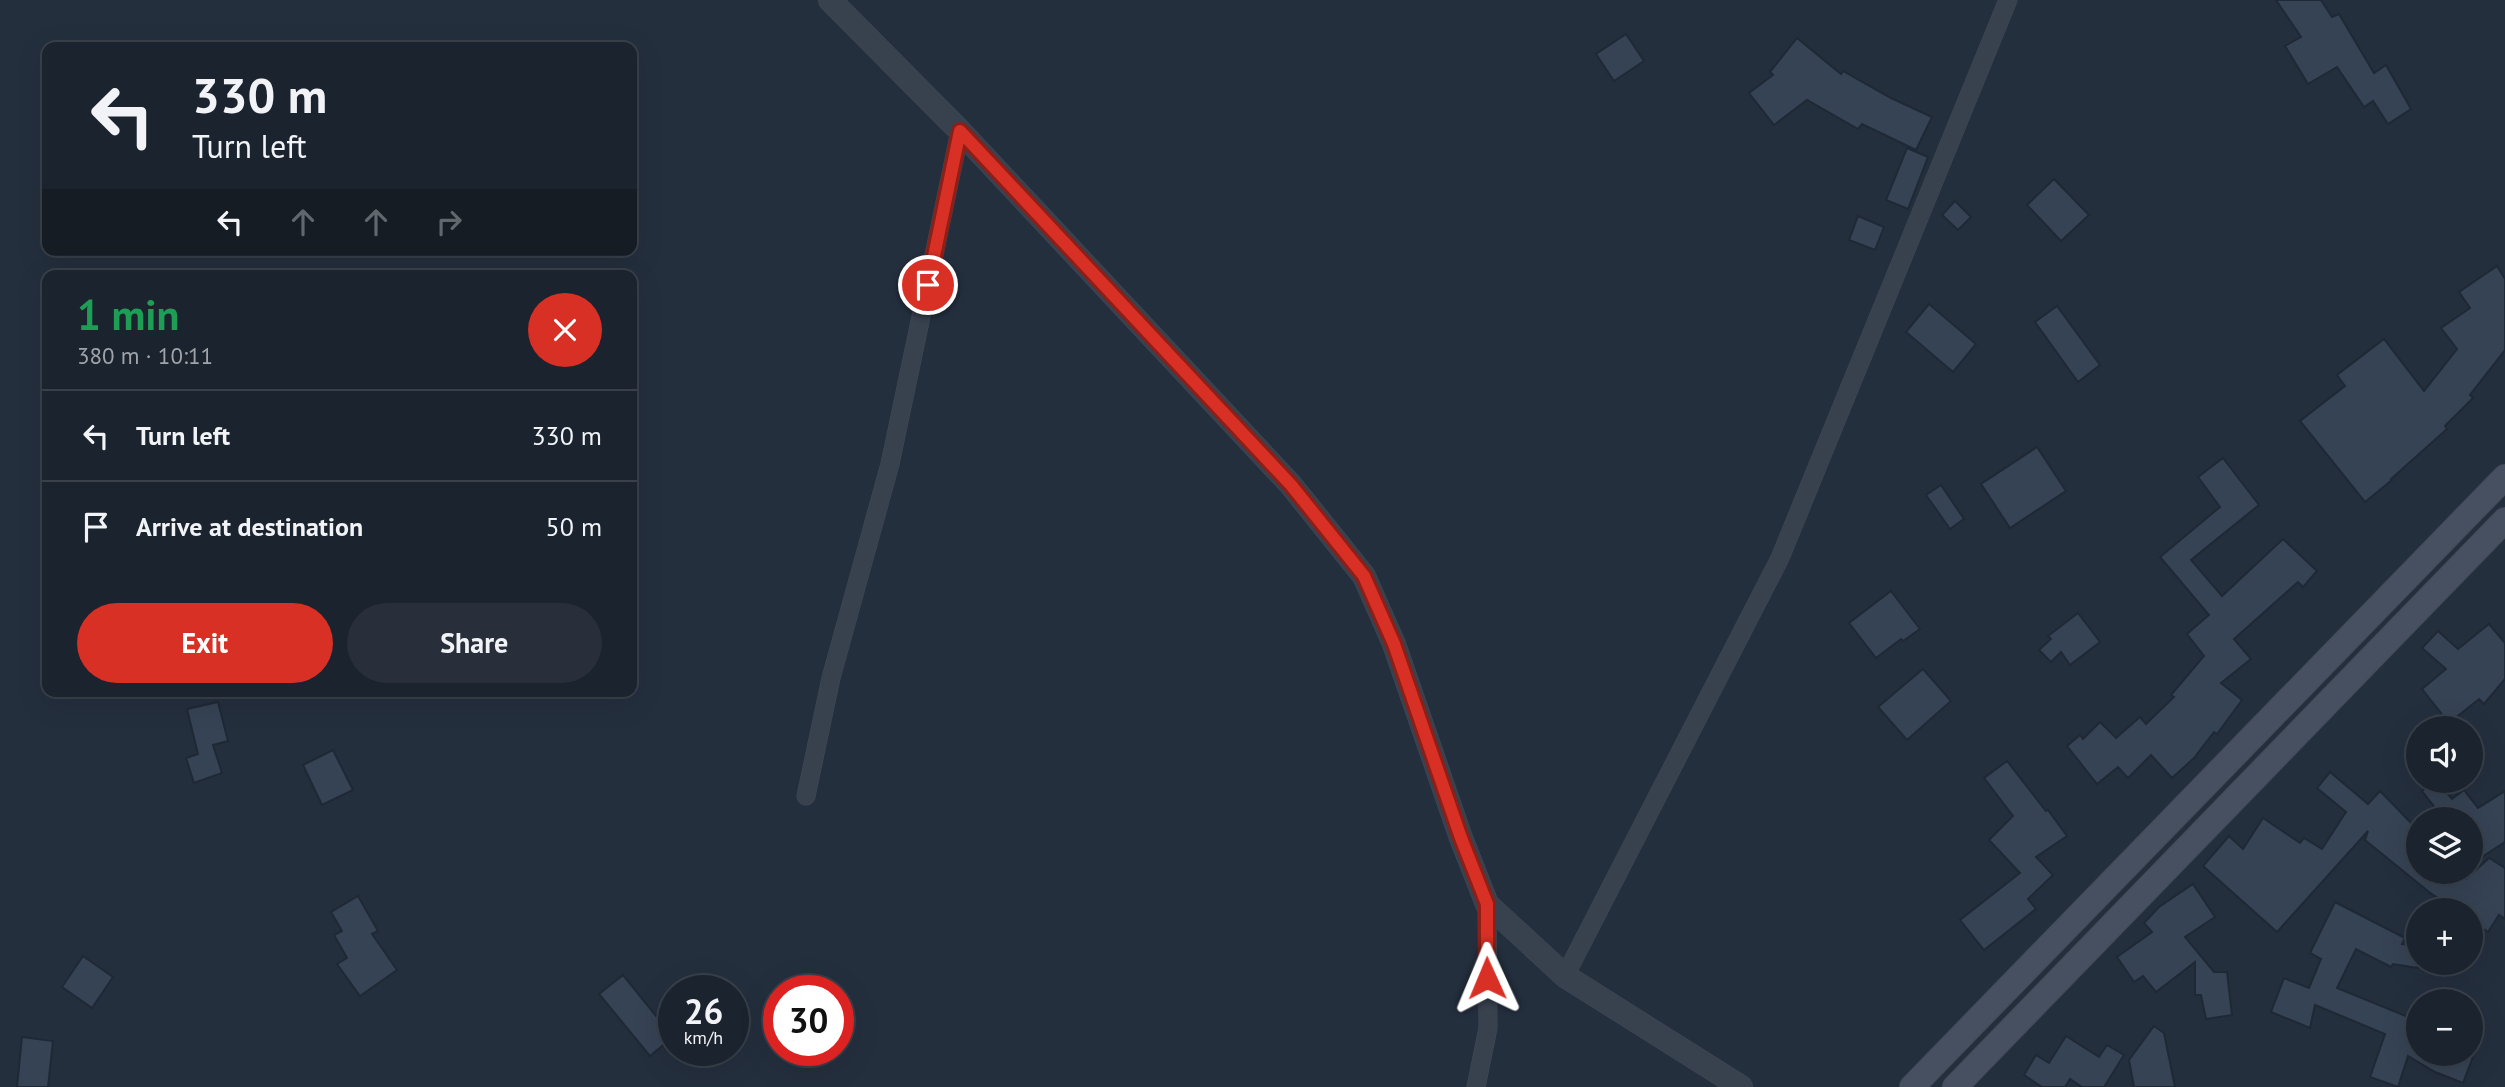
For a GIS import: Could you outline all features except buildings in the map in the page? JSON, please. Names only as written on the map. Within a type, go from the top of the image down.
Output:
[{"type":"main road","points":[[1912,1087],[2505,477]]},
{"type":"main road","points":[[1955,1087],[2505,520]]},
{"type":"street","points":[[830,0],[960,131],[1291,485],[1364,576],[1394,644],[1461,838],[1487,904],[1488,1028],[1476,1087]]},
{"type":"street","points":[[1565,975],[1780,558],[2008,0]]},
{"type":"street","points":[[806,796],[831,678],[890,464],[960,131]]},
{"type":"street","points":[[1487,904],[1565,975],[1741,1087]]},
{"type":"route","points":[[928,285],[960,131],[1291,485],[1364,576],[1394,644],[1461,838],[1487,904],[1487,978]]}]
